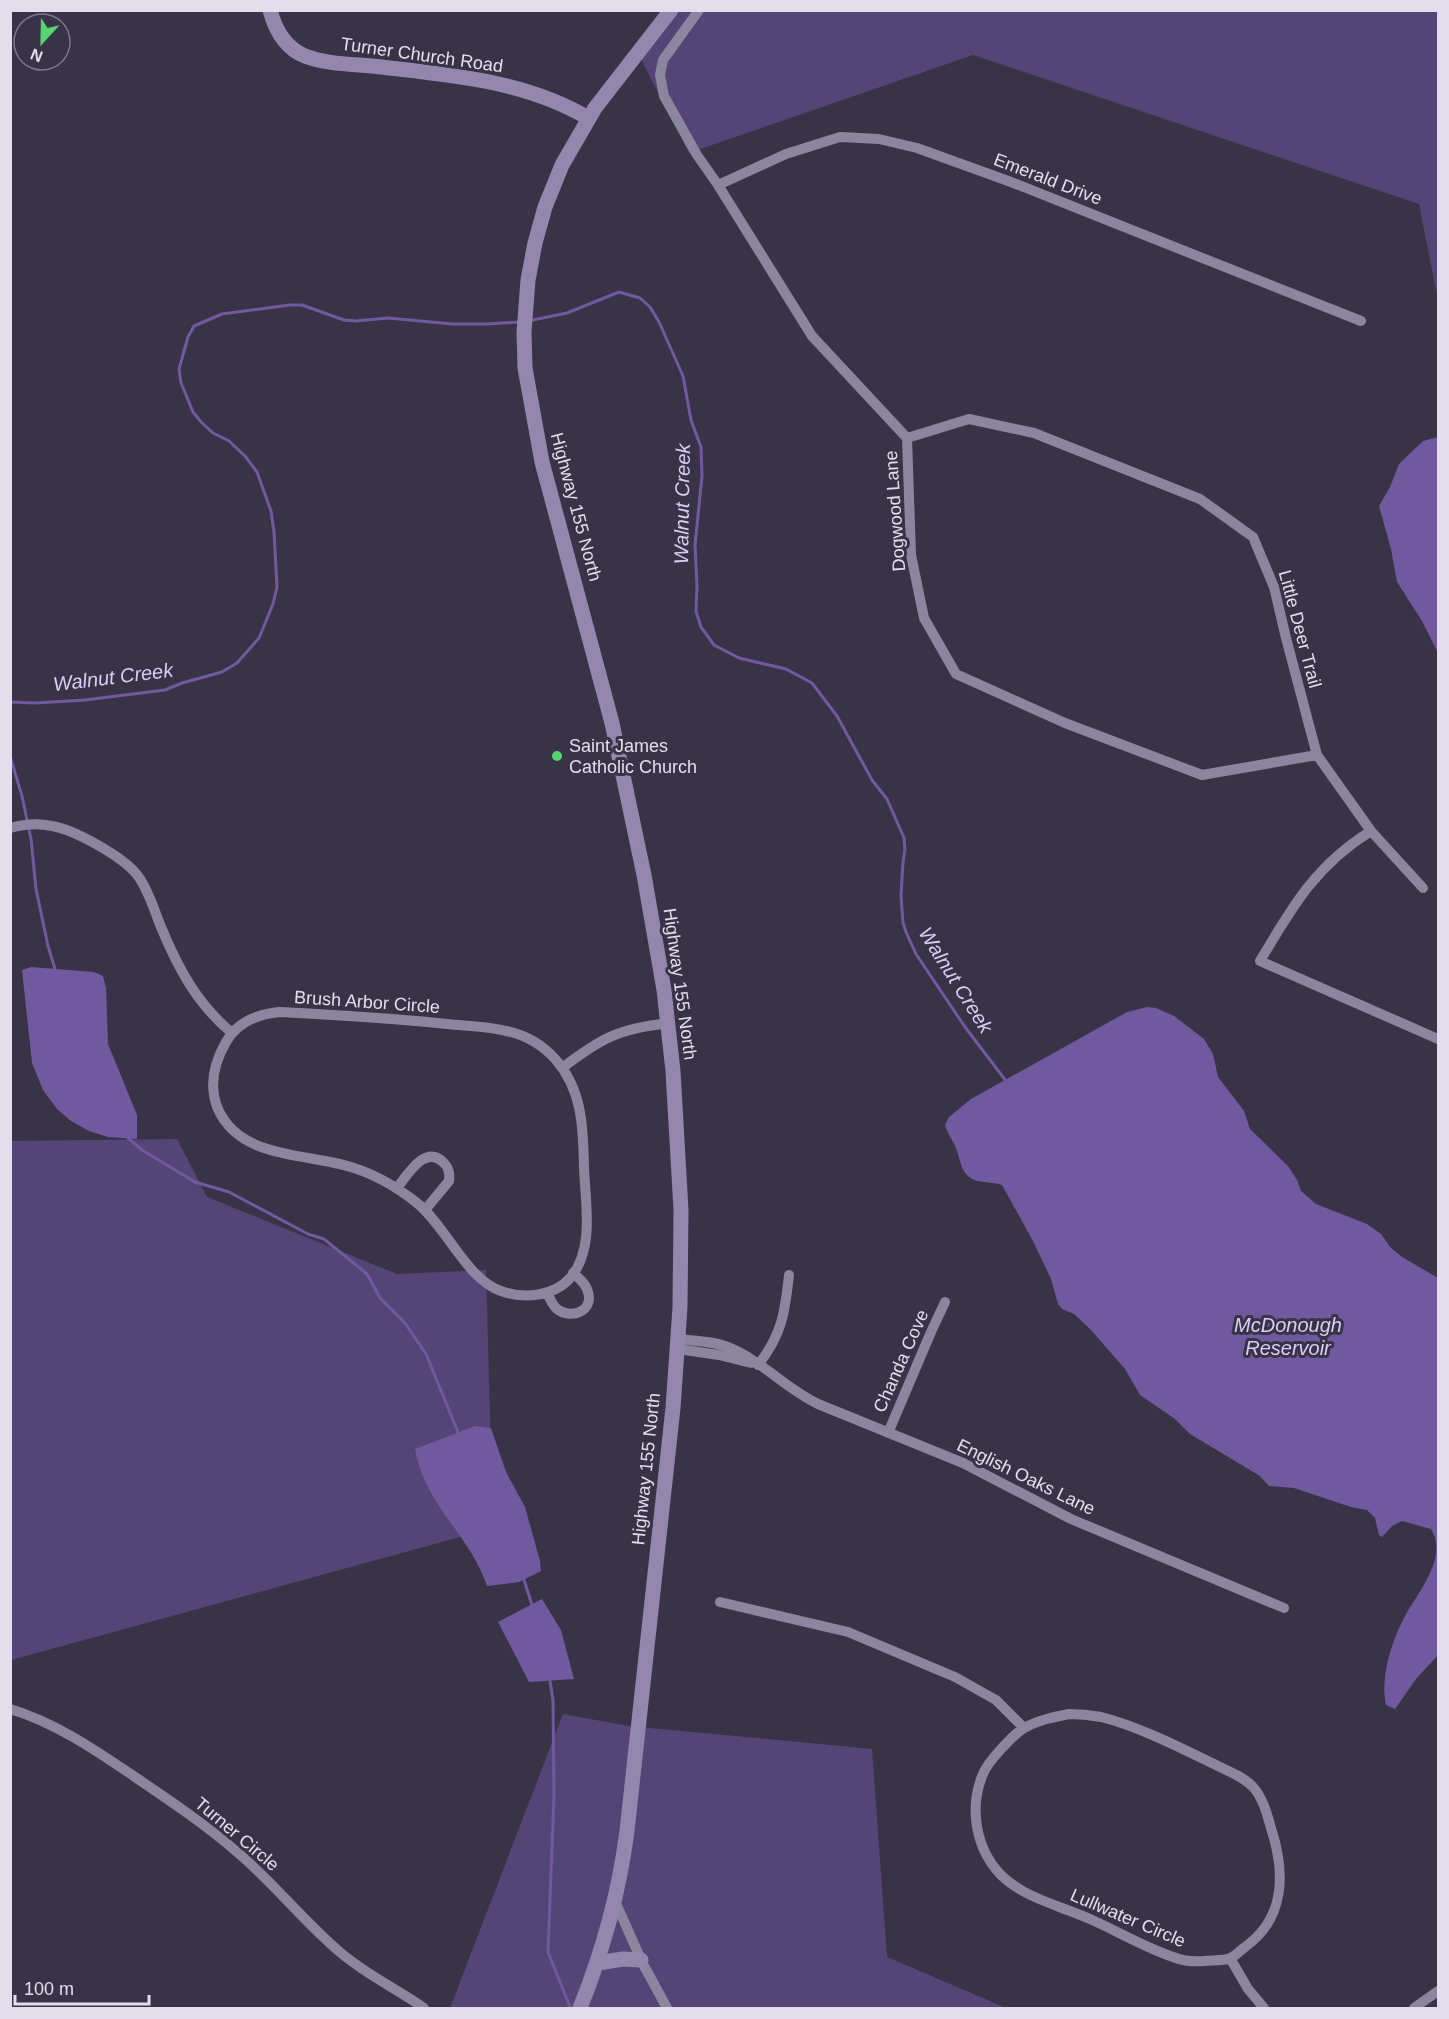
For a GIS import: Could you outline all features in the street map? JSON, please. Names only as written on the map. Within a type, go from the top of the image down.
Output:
[{"type":"main road","name":"Turner Church Road","points":[[270,10],[280,37],[304,55],[327,61],[466,77],[498,84],[543,97],[588,118]]},
{"type":"main road","name":"Highway 155 North","points":[[580,2008],[598,1963],[615,1901],[627,1831],[673,1408],[682,1275],[681,1210],[669,1023],[644,875],[612,723],[545,471],[525,368],[526,299],[535,243],[545,207],[562,165],[588,118],[671,10]]},
{"type":"main road","points":[[598,1963],[623,1959],[641,1960]]},
{"type":"street","name":"Dogwood Lane","points":[[699,10],[663,60],[660,75],[664,96],[697,155],[718,184],[812,336],[907,438],[911,555],[924,618],[956,674],[1065,723],[1202,775],[1317,755]]},
{"type":"street","name":"Emerald Drive","points":[[718,184],[786,154],[840,137],[879,139],[917,148],[1011,182],[1361,321]]},
{"type":"street","name":"Little Deer Trail","points":[[907,438],[969,419],[1034,433],[1200,499],[1253,537],[1274,587],[1317,755],[1371,831],[1423,888]]},
{"type":"street","points":[[10,828],[35,824],[56,827],[105,849],[129,866],[144,886],[171,953],[183,975],[206,1009],[232,1033],[216,1065],[213,1089],[222,1115],[236,1133],[250,1143],[265,1148],[354,1168],[397,1188],[425,1210],[478,1276],[489,1286],[512,1294],[547,1293],[552,1303],[560,1311],[574,1314],[582,1311],[588,1302],[588,1292],[585,1285],[573,1273]]},
{"type":"street","points":[[1371,831],[1335,856],[1308,884],[1260,961],[1438,1039]]},
{"type":"street","name":"Brush Arbor Circle","points":[[232,1033],[250,1020],[280,1012],[498,1029],[520,1035],[549,1053],[562,1068],[577,1095],[583,1124],[586,1236],[582,1256],[573,1273],[566,1281],[547,1293]]},
{"type":"street","points":[[562,1068],[613,1034],[635,1027],[669,1023]]},
{"type":"street","points":[[397,1188],[421,1159],[432,1157],[442,1161],[448,1168],[449,1181],[425,1210]]},
{"type":"street","points":[[758,1365],[774,1343],[780,1329],[789,1275]]},
{"type":"street","name":"Chanda Cove","points":[[888,1433],[945,1302]]},
{"type":"street","name":"English Oaks Lane","points":[[678,1344],[758,1365],[809,1400],[979,1470],[1071,1519],[1284,1608]]},
{"type":"street","points":[[720,1602],[848,1632],[955,1677],[996,1700],[1024,1728]]},
{"type":"street","name":"Turner Circle","points":[[10,1709],[42,1720],[93,1750],[184,1810],[237,1852],[341,1953],[368,1974],[400,1991],[424,2008]]},
{"type":"street","name":"Lullwater Circle","points":[[1069,1714],[1102,1718],[1196,1756],[1244,1779],[1254,1788],[1264,1805],[1274,1837],[1280,1870],[1280,1890],[1275,1910],[1266,1928],[1230,1958],[1193,1962],[1173,1958],[1026,1892],[1009,1882],[999,1873],[984,1850],[977,1831],[975,1811],[977,1791],[984,1772],[991,1761],[1024,1728],[1043,1720],[1069,1714]]},
{"type":"street","points":[[615,1901],[641,1960],[667,2008]]},
{"type":"street","points":[[1230,1958],[1248,1989],[1264,2008]]},
{"type":"street","points":[[1414,2008],[1438,1991]]},
{"type":"shaded area","points":[[673,11],[1438,11],[1438,300],[1419,204],[973,55],[689,153],[641,59]]},
{"type":"shaded area","points":[[177,1139],[207,1197],[397,1274],[486,1270],[493,1528],[11,1660],[11,1141]]},
{"type":"shaded area","points":[[563,1714],[629,1726],[872,1749],[887,1957],[1006,2008],[450,2008]]},
{"type":"water","points":[[1438,437],[1438,653],[1422,621],[1397,582],[1379,506],[1399,464],[1423,441]]},
{"type":"water","points":[[31,967],[94,972],[103,976],[106,988],[108,1044],[137,1115],[137,1139],[108,1137],[89,1131],[71,1121],[57,1109],[43,1090],[32,1063],[22,970]]},
{"type":"water","name":"McDonough Reservoir","points":[[1147,1007],[1156,1008],[1174,1016],[1204,1039],[1213,1054],[1218,1077],[1244,1111],[1250,1129],[1288,1166],[1301,1191],[1316,1204],[1367,1224],[1381,1234],[1391,1248],[1402,1257],[1438,1278],[1438,1655],[1416,1679],[1395,1709],[1386,1705],[1384,1683],[1388,1660],[1399,1628],[1434,1563],[1436,1540],[1431,1529],[1402,1521],[1392,1526],[1382,1537],[1379,1535],[1375,1518],[1367,1510],[1294,1488],[1269,1486],[1260,1476],[1190,1434],[1175,1419],[1140,1395],[1125,1369],[1091,1330],[1074,1314],[1062,1309],[1058,1304],[1051,1279],[1002,1185],[978,1181],[967,1175],[945,1125],[949,1117],[971,1099],[1127,1012]]},
{"type":"water","points":[[475,1426],[491,1428],[506,1472],[525,1507],[541,1571],[519,1582],[487,1586],[470,1550],[437,1503],[420,1469],[415,1449]]},
{"type":"water","points":[[542,1599],[561,1630],[574,1679],[529,1682],[498,1622]]},
{"type":"waterway","name":"Walnut Creek","points":[[528,321],[567,313],[619,292],[640,298],[650,307],[683,376],[691,420],[701,447],[702,476],[695,545],[696,611],[701,627],[714,645],[739,658],[786,669],[812,683],[837,716],[872,780],[887,799],[904,838],[901,896],[903,923],[916,954],[965,1027],[1006,1081]]},
{"type":"waterway","name":"Walnut Creek","points":[[10,702],[85,700],[165,690],[222,672],[237,663],[259,638],[273,604],[277,587],[271,511],[257,472],[245,456],[229,441],[213,433],[193,412],[181,383],[179,369],[188,337],[194,326],[222,314],[290,305],[302,305],[344,320],[356,321],[388,318],[452,324],[519,322]]},
{"type":"waterway","points":[[10,756],[22,796],[31,839],[36,889],[55,969]]},
{"type":"waterway","points":[[128,1138],[142,1150],[195,1182],[229,1192],[308,1234],[324,1239],[367,1274],[380,1298],[405,1323],[426,1354],[458,1432]]},
{"type":"waterway","points":[[524,1580],[532,1605]]},
{"type":"waterway","points":[[550,1681],[553,1700],[554,1795],[548,1952],[570,2007]]},
{"type":"place","name":"Saint James Catholic Church","points":[[557,756]]}]
